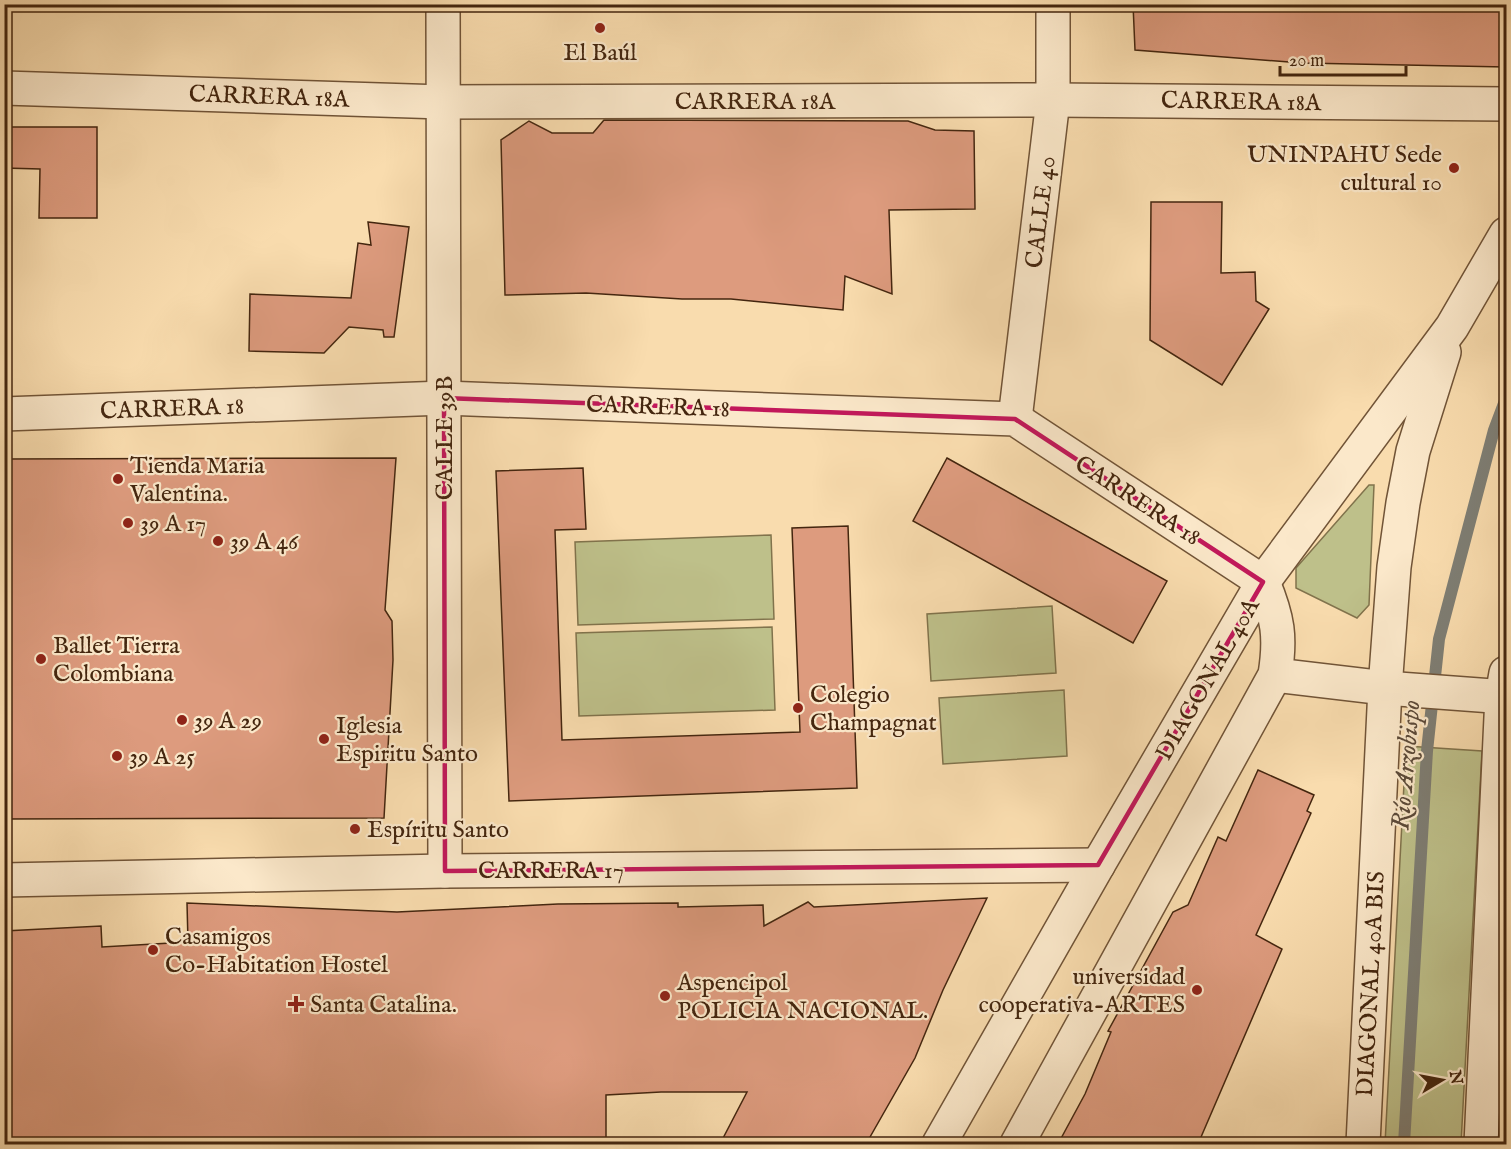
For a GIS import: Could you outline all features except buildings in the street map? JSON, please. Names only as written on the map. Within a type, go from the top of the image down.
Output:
[{"type":"street","name":"CALLE 39B","points":[[443,4],[445,871]]},
{"type":"street","name":"CALLE 40","points":[[1015,419],[1053,100],[1053,4]]},
{"type":"street","name":"CARRERA 18A","points":[[4,88],[443,102],[1053,100],[1506,104]]},
{"type":"street","name":"DIAGONAL 40A","points":[[939,1144],[1263,582],[1452,327],[1506,234]]},
{"type":"street","name":"DIAGONAL 40A BIS","points":[[1362,1144],[1393,688],[1394,567],[1413,451],[1452,327]]},
{"type":"street","name":"CARRERA 18","points":[[4,414],[444,398],[1015,419],[1263,582]]},
{"type":"street","points":[[1017,1144],[1275,675],[1279,652],[1278,631],[1275,610],[1263,582]]},
{"type":"street","points":[[1275,675],[1393,688],[1499,690],[1481,1144]]},
{"type":"street","name":"CARRERA 17","points":[[4,880],[445,871],[1098,865]]},
{"type":"highlighted area","points":[[444,398],[1015,419],[1263,582],[1098,865],[445,871]]},
{"type":"green space","points":[[1369,485],[1374,485],[1369,605],[1357,618],[1296,588],[1296,568]]},
{"type":"green space","points":[[771,535],[774,619],[578,625],[575,542]]},
{"type":"green space","points":[[1052,606],[1056,673],[931,681],[927,614]]},
{"type":"green space","points":[[772,627],[775,710],[579,716],[576,633]]},
{"type":"green space","points":[[1064,690],[1067,756],[943,764],[939,698]]},
{"type":"green space","points":[[1406,746],[1482,751],[1461,1144],[1385,1144]]},
{"type":"waterway","name":"Río Arzobispo","points":[[1404,1144],[1427,751],[1439,639],[1494,430],[1506,398]]},
{"type":"place","name":"El Baúl","points":[[600,28]]},
{"type":"place","name":"UNINPAHU Sede cultural 10","points":[[1454,168]]},
{"type":"place","name":"Tienda Maria Valentina.","points":[[118,479]]},
{"type":"place","name":"39 A 17","points":[[128,523]]},
{"type":"place","name":"39 A 46","points":[[218,541]]},
{"type":"place","name":"Ballet Tierra Colombiana","points":[[41,659]]},
{"type":"place","name":"Colegio Champagnat","points":[[798,708]]},
{"type":"place","name":"39 A 29","points":[[182,720]]},
{"type":"place","name":"Iglesia Espiritu Santo","points":[[324,739]]},
{"type":"place","name":"39 A 25","points":[[117,756]]},
{"type":"place","name":"Espíritu Santo","points":[[355,829]]},
{"type":"place","name":"Casamigos Co-Habitation Hostel","points":[[153,950]]},
{"type":"place","name":"universidad cooperativa-ARTES","points":[[1197,990]]},
{"type":"place","name":"Aspencipol POLICIA NACIONAL.","points":[[665,996]]},
{"type":"place","name":"Santa Catalina.","points":[[296,1004]]}]
